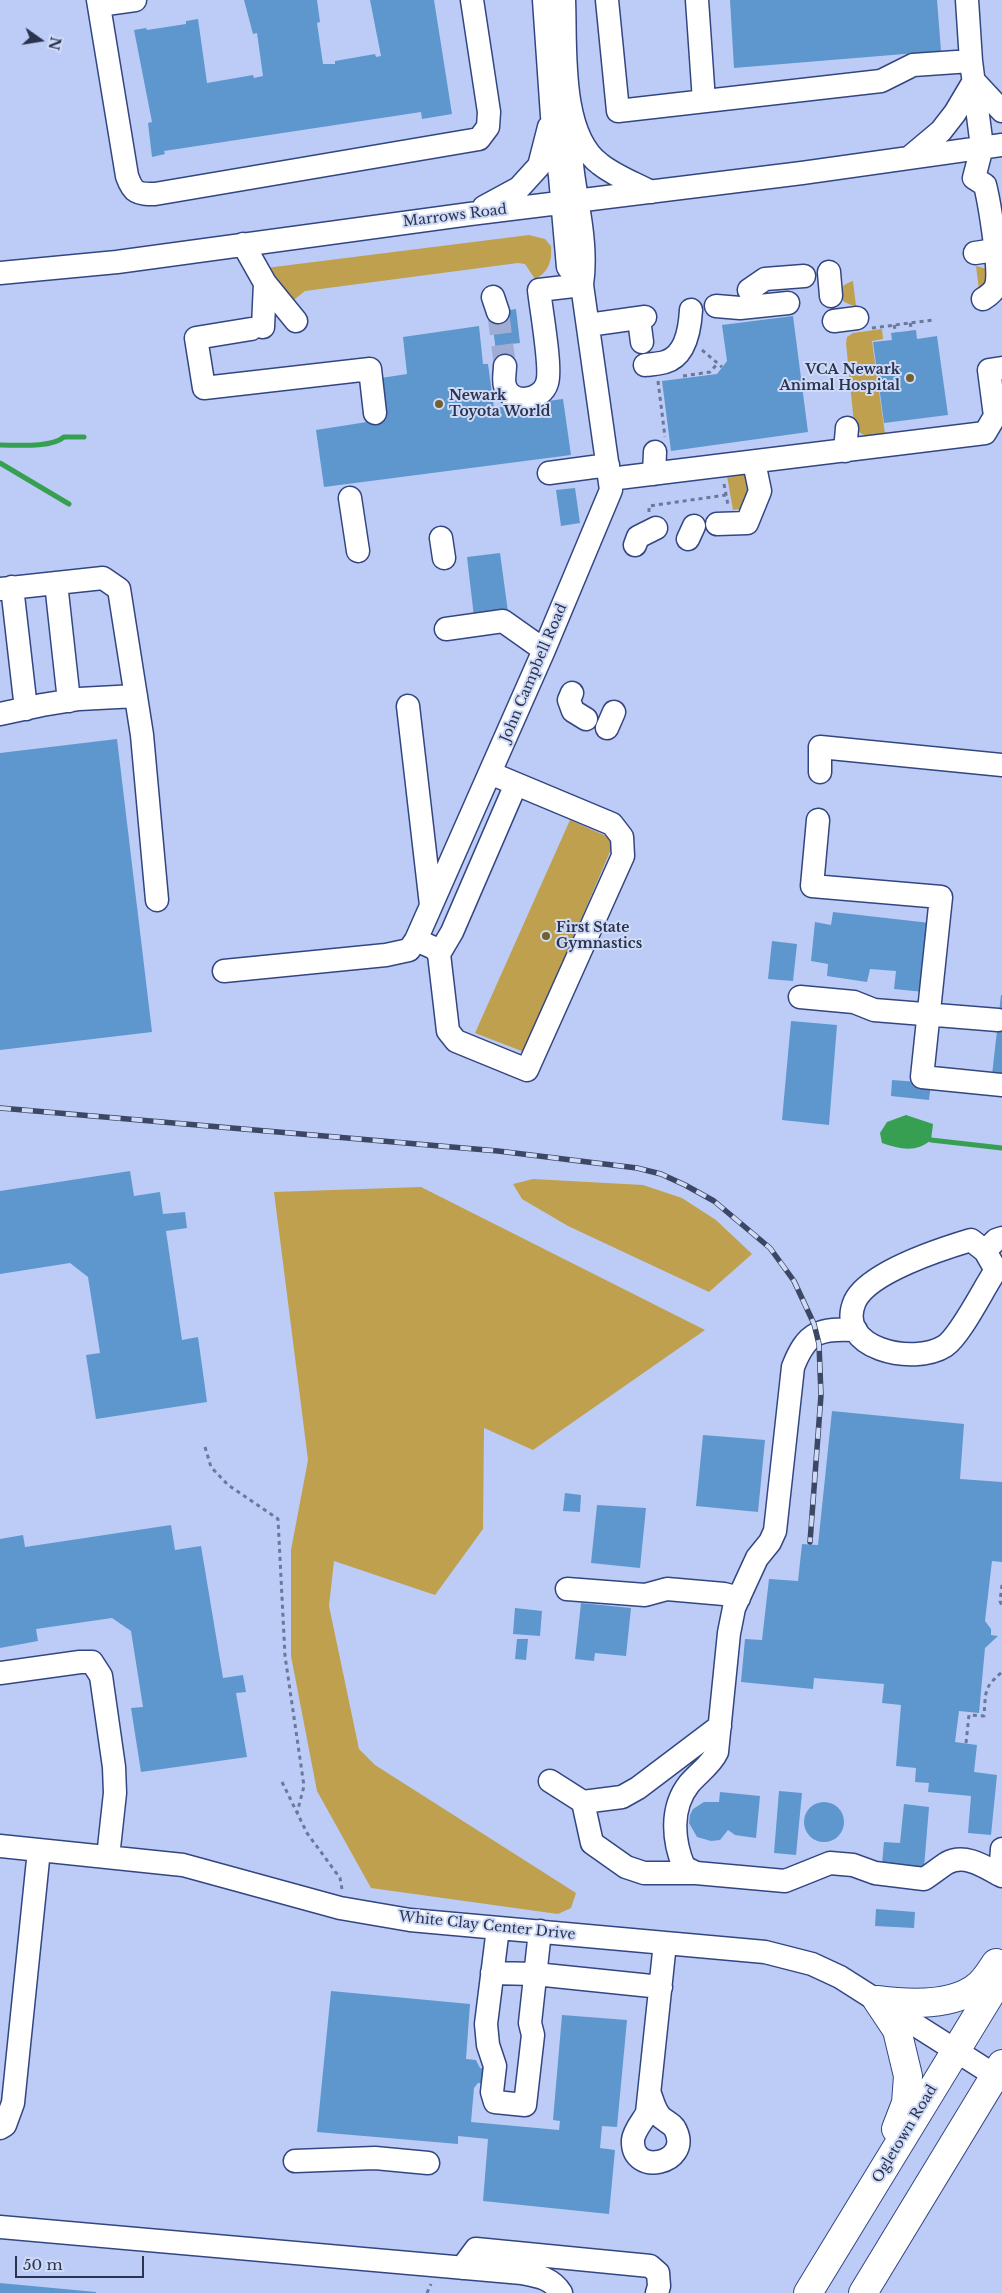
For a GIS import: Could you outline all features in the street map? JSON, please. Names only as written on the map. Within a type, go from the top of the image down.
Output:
[{"type":"main road","points":[[877,2000],[909,2004],[935,2002],[964,1994],[979,1985],[1002,1957]]},
{"type":"main road","name":"Ogletown Road","points":[[808,2293],[1002,1975]]},
{"type":"main road","points":[[877,2000],[897,2030],[908,2076],[906,2104],[881,2174]]},
{"type":"main road","points":[[863,2293],[1000,2073]]},
{"type":"street","points":[[135,0],[99,3],[127,176],[131,188],[140,194],[155,194],[478,139],[488,127],[489,112],[472,0]]},
{"type":"street","points":[[544,0],[552,116],[570,201]]},
{"type":"street","points":[[564,0],[568,92],[576,131],[585,149],[599,164],[651,192]]},
{"type":"street","points":[[607,0],[618,111],[881,82],[913,65],[973,71],[1002,111]]},
{"type":"street","points":[[697,0],[704,101]]},
{"type":"street","points":[[967,0],[973,71],[992,146],[974,178],[985,185],[990,204],[985,252],[997,273],[996,286],[983,299]]},
{"type":"street","points":[[910,157],[942,131],[973,71]]},
{"type":"street","points":[[470,214],[519,188],[539,166],[552,116]]},
{"type":"street","points":[[570,201],[573,174],[571,141],[576,131]]},
{"type":"street","name":"Marrows Road","points":[[0,273],[117,262],[570,201],[802,174],[992,146]]},
{"type":"street","name":"John Campbell Road","points":[[416,940],[490,773],[534,661],[611,490],[582,285],[585,264],[570,201]]},
{"type":"street","points":[[243,244],[264,283],[296,321]]},
{"type":"street","points":[[828,272],[831,296]]},
{"type":"street","points":[[749,290],[765,279],[804,276]]},
{"type":"street","points":[[264,283],[257,328],[196,338],[204,388],[370,369],[375,413]]},
{"type":"street","points":[[506,366],[505,385],[509,393],[517,398],[525,399],[537,396],[545,390],[548,380],[548,366],[539,290],[582,285]]},
{"type":"street","points":[[716,306],[740,308],[788,303]]},
{"type":"street","points":[[654,373],[665,362],[671,360],[688,337],[691,310]]},
{"type":"street","points":[[588,325],[642,318],[642,342]]},
{"type":"street","points":[[834,321],[861,324]]},
{"type":"street","points":[[550,473],[609,472],[654,474],[985,433],[998,416],[989,370],[1002,368]]},
{"type":"street","points":[[845,451],[847,428]]},
{"type":"street","points":[[654,474],[660,447]]},
{"type":"street","points":[[723,517],[747,523],[760,491],[754,462]]},
{"type":"street","points":[[350,498],[358,550]]},
{"type":"street","points":[[635,545],[638,537],[654,529]]},
{"type":"street","points":[[26,709],[6,588],[103,578],[119,589],[142,735],[157,900]]},
{"type":"street","points":[[56,583],[70,701]]},
{"type":"street","points":[[452,624],[503,621],[534,661]]},
{"type":"street","points":[[572,693],[569,700],[573,711],[586,719]]},
{"type":"street","points":[[0,714],[70,701],[136,696]]},
{"type":"street","points":[[408,706],[431,906]]},
{"type":"street","points":[[820,772],[820,747],[1002,765]]},
{"type":"street","points":[[224,971],[396,953],[409,950],[416,940],[434,948],[439,954],[448,1031],[456,1041],[526,1070],[623,856],[622,837],[612,824],[490,773]]},
{"type":"street","points":[[439,954],[452,932],[516,784]]},
{"type":"street","points":[[818,820],[812,886],[941,897],[922,1077],[1002,1085]]},
{"type":"street","points":[[800,997],[854,1002],[874,1010],[929,1016],[998,1020]]},
{"type":"street","points":[[971,1240],[996,1244],[996,1270],[959,1331],[947,1344],[935,1351],[918,1355],[900,1355],[866,1343],[856,1330],[852,1317],[856,1300],[869,1285],[888,1272],[971,1240]]},
{"type":"street","points":[[696,1873],[684,1867],[676,1848],[674,1824],[679,1804],[687,1786],[713,1761],[717,1752],[729,1634],[734,1608],[757,1558],[770,1542],[775,1531],[793,1367],[798,1353],[807,1341],[826,1330],[856,1330]]},
{"type":"street","points":[[567,1589],[645,1595],[667,1589],[724,1594],[739,1598]]},
{"type":"street","points":[[0,1673],[92,1662],[101,1676],[114,1767],[115,1793],[108,1857]]},
{"type":"street","points":[[550,1781],[583,1802],[622,1797],[720,1726]]},
{"type":"street","points":[[583,1802],[592,1844],[626,1866],[644,1873],[696,1873],[785,1881],[830,1863],[853,1865],[875,1872],[924,1879],[948,1863],[957,1861],[974,1862],[1001,1876],[1002,1849]]},
{"type":"street","name":"White Clay Center Drive","points":[[0,1846],[183,1864],[340,1908],[410,1920],[765,1952],[812,1964],[840,1977],[956,2050],[1000,2073]]},
{"type":"street","points":[[0,2128],[5,2124],[13,2103],[39,1850]]},
{"type":"street","points":[[498,1928],[486,2024],[488,2045],[495,2066],[492,2092],[495,2102],[525,2105],[534,2035],[530,2023],[540,1931]]},
{"type":"street","points":[[650,2094],[664,1943]]},
{"type":"street","points":[[492,1973],[536,1974],[661,1987]]},
{"type":"street","points":[[295,2161],[375,2158],[428,2163]]},
{"type":"street","points":[[0,2227],[462,2268],[543,2277],[561,2293]]},
{"type":"street","points":[[462,2268],[476,2249],[650,2266],[658,2272],[659,2286],[656,2293]]},
{"type":"path","points":[[861,324],[894,325],[933,320]]},
{"type":"path","points":[[910,323],[912,331]]},
{"type":"path","points":[[894,325],[896,333]]},
{"type":"path","points":[[698,346],[722,367]]},
{"type":"path","points":[[676,377],[710,372],[718,364]]},
{"type":"path","points":[[660,447],[654,373],[667,378]]},
{"type":"path","points":[[723,476],[726,496],[723,517]]},
{"type":"path","points":[[654,529],[649,506],[726,496]]},
{"type":"path","points":[[205,1447],[211,1467],[228,1484],[278,1518],[285,1656],[304,1786],[297,1813]]},
{"type":"path","points":[[1002,1585],[1000,1601],[1002,1606]]},
{"type":"path","points":[[966,1744],[970,1715],[984,1716],[989,1682],[1002,1672]]},
{"type":"path","points":[[282,1782],[307,1833],[340,1878],[344,1894]]},
{"type":"shaded area","points":[[529,235],[545,239],[551,246],[549,266],[544,273],[535,279],[525,264],[518,263],[305,291],[290,303],[266,268]]},
{"type":"shaded area","points":[[976,266],[987,269],[991,278],[979,290]]},
{"type":"shaded area","points":[[853,281],[856,306],[844,302],[839,295],[842,287]]},
{"type":"shaded area","points":[[882,329],[883,339],[872,341],[885,434],[867,436],[863,435],[854,424],[846,343],[847,337],[853,333]]},
{"type":"shaded area","points":[[742,475],[747,477],[748,493],[740,509],[733,510],[727,476]]},
{"type":"shaded area","name":"First State Gymnastics","points":[[570,820],[615,840],[524,1052],[475,1033]]},
{"type":"shaded area","points":[[906,1115],[933,1124],[931,1140],[920,1147],[908,1149],[882,1143],[880,1133],[887,1122]]},
{"type":"shaded area","points":[[533,1179],[643,1185],[682,1198],[716,1220],[752,1254],[709,1292],[568,1226],[522,1199],[513,1184]]},
{"type":"shaded area","points":[[421,1187],[705,1330],[533,1450],[484,1428],[483,1529],[435,1595],[334,1561],[329,1606],[359,1749],[375,1765],[576,1893],[571,1908],[558,1914],[371,1888],[317,1791],[291,1656],[291,1550],[308,1460],[274,1192]]},
{"type":"building","points":[[244,0],[317,0],[320,22],[317,23],[323,64],[335,64],[335,61],[375,54],[376,57],[381,56],[370,0],[434,0],[452,114],[422,119],[421,112],[164,151],[165,154],[152,157],[148,123],[152,122],[134,30],[186,24],[186,21],[198,19],[207,83],[253,75],[254,78],[263,76],[257,33],[253,34]]},
{"type":"building","points":[[730,0],[937,0],[941,51],[734,68]]},
{"type":"building","points":[[516,309],[520,343],[511,344],[514,365],[498,367],[491,313]]},
{"type":"building","points":[[793,316],[808,432],[671,451],[662,381],[717,374],[727,361],[722,325]]},
{"type":"building","name":"Newark Toyota World","points":[[479,326],[483,364],[488,364],[494,408],[563,399],[571,455],[324,487],[316,430],[386,419],[381,378],[407,374],[403,337]]},
{"type":"building","name":"VCA Newark Animal Hospital","points":[[916,330],[917,339],[937,336],[948,415],[884,423],[873,342],[892,340],[891,333]]},
{"type":"building","points":[[575,488],[580,523],[561,526],[556,490]]},
{"type":"building","points":[[500,553],[508,612],[474,617],[467,557]]},
{"type":"building","points":[[117,739],[152,1032],[0,1050],[0,753]]},
{"type":"building","points":[[833,912],[930,923],[924,992],[894,989],[896,971],[870,969],[867,982],[827,976],[828,964],[811,961],[815,922],[831,925]]},
{"type":"building","points":[[772,941],[797,944],[793,981],[768,979]]},
{"type":"building","points":[[1002,995],[1002,1076],[992,1075]]},
{"type":"building","points":[[791,1021],[837,1025],[829,1125],[782,1120]]},
{"type":"building","points":[[892,1080],[931,1083],[929,1100],[891,1096]]},
{"type":"building","points":[[130,1171],[134,1196],[160,1192],[163,1214],[185,1212],[187,1228],[166,1231],[182,1340],[198,1337],[207,1402],[96,1419],[86,1355],[100,1353],[88,1277],[70,1263],[0,1274],[0,1191]]},
{"type":"building","points":[[832,1411],[964,1424],[960,1479],[1002,1482],[1002,1562],[992,1561],[985,1621],[991,1629],[991,1635],[998,1636],[985,1648],[979,1713],[959,1711],[955,1742],[977,1745],[974,1772],[997,1775],[991,1835],[968,1833],[971,1796],[928,1792],[929,1783],[915,1782],[916,1768],[896,1766],[901,1705],[882,1703],[884,1684],[814,1678],[813,1689],[741,1682],[745,1639],[762,1640],[769,1579],[798,1581],[802,1544],[818,1545]]},
{"type":"building","points":[[703,1435],[765,1440],[758,1512],[696,1506]]},
{"type":"building","points":[[565,1493],[581,1495],[580,1512],[563,1511]]},
{"type":"building","points":[[597,1505],[646,1508],[640,1568],[591,1563]]},
{"type":"building","points":[[171,1525],[175,1550],[201,1546],[223,1678],[243,1675],[246,1692],[236,1693],[247,1757],[141,1772],[131,1708],[143,1707],[131,1631],[112,1618],[36,1629],[38,1641],[0,1648],[0,1539],[23,1535],[25,1547]]},
{"type":"building","points":[[581,1603],[631,1608],[626,1656],[595,1653],[594,1661],[575,1659]]},
{"type":"building","points":[[515,1608],[542,1611],[540,1636],[513,1634]]},
{"type":"building","points":[[517,1639],[528,1639],[526,1660],[515,1659]]},
{"type":"building","points":[[779,1791],[802,1793],[796,1855],[774,1853]]},
{"type":"building","points":[[720,1792],[760,1796],[756,1838],[735,1835],[728,1830],[720,1840],[711,1841],[697,1837],[689,1823],[693,1809],[704,1802],[719,1802]]},
{"type":"building","points":[[824,1802],[835,1805],[841,1811],[844,1822],[841,1833],[835,1839],[824,1842],[813,1839],[807,1833],[804,1822],[807,1811],[813,1805]]},
{"type":"building","points":[[904,1804],[929,1807],[924,1868],[882,1864],[884,1842],[900,1843]]},
{"type":"building","points":[[876,1909],[915,1912],[914,1928],[875,1926]]},
{"type":"building","points":[[331,1991],[470,2004],[466,2059],[476,2060],[480,2068],[485,2069],[484,2083],[478,2083],[474,2088],[471,2122],[559,2130],[560,2121],[553,2120],[562,2015],[627,2020],[617,2127],[602,2126],[600,2148],[615,2150],[609,2214],[483,2201],[488,2139],[458,2136],[458,2144],[317,2132]]},
{"type":"building","points":[[0,2283],[96,2292],[96,2293],[0,2293]]},
{"type":"waterway","points":[[0,445],[43,444],[58,441],[64,437],[84,437]]},
{"type":"waterway","points":[[0,463],[69,504]]},
{"type":"waterway","points":[[931,1140],[1002,1148]]},
{"type":"tunnel","points":[[498,312],[505,366]]},
{"type":"railway","points":[[0,1108],[498,1151],[637,1168],[661,1174],[685,1185],[714,1201],[770,1248],[794,1281],[814,1324],[819,1344],[821,1395],[810,1542]]},
{"type":"place","name":"VCA Newark Animal Hospital","points":[[910,378]]},
{"type":"place","name":"Newark Toyota World","points":[[439,404]]},
{"type":"place","name":"First State Gymnastics","points":[[546,936]]}]
